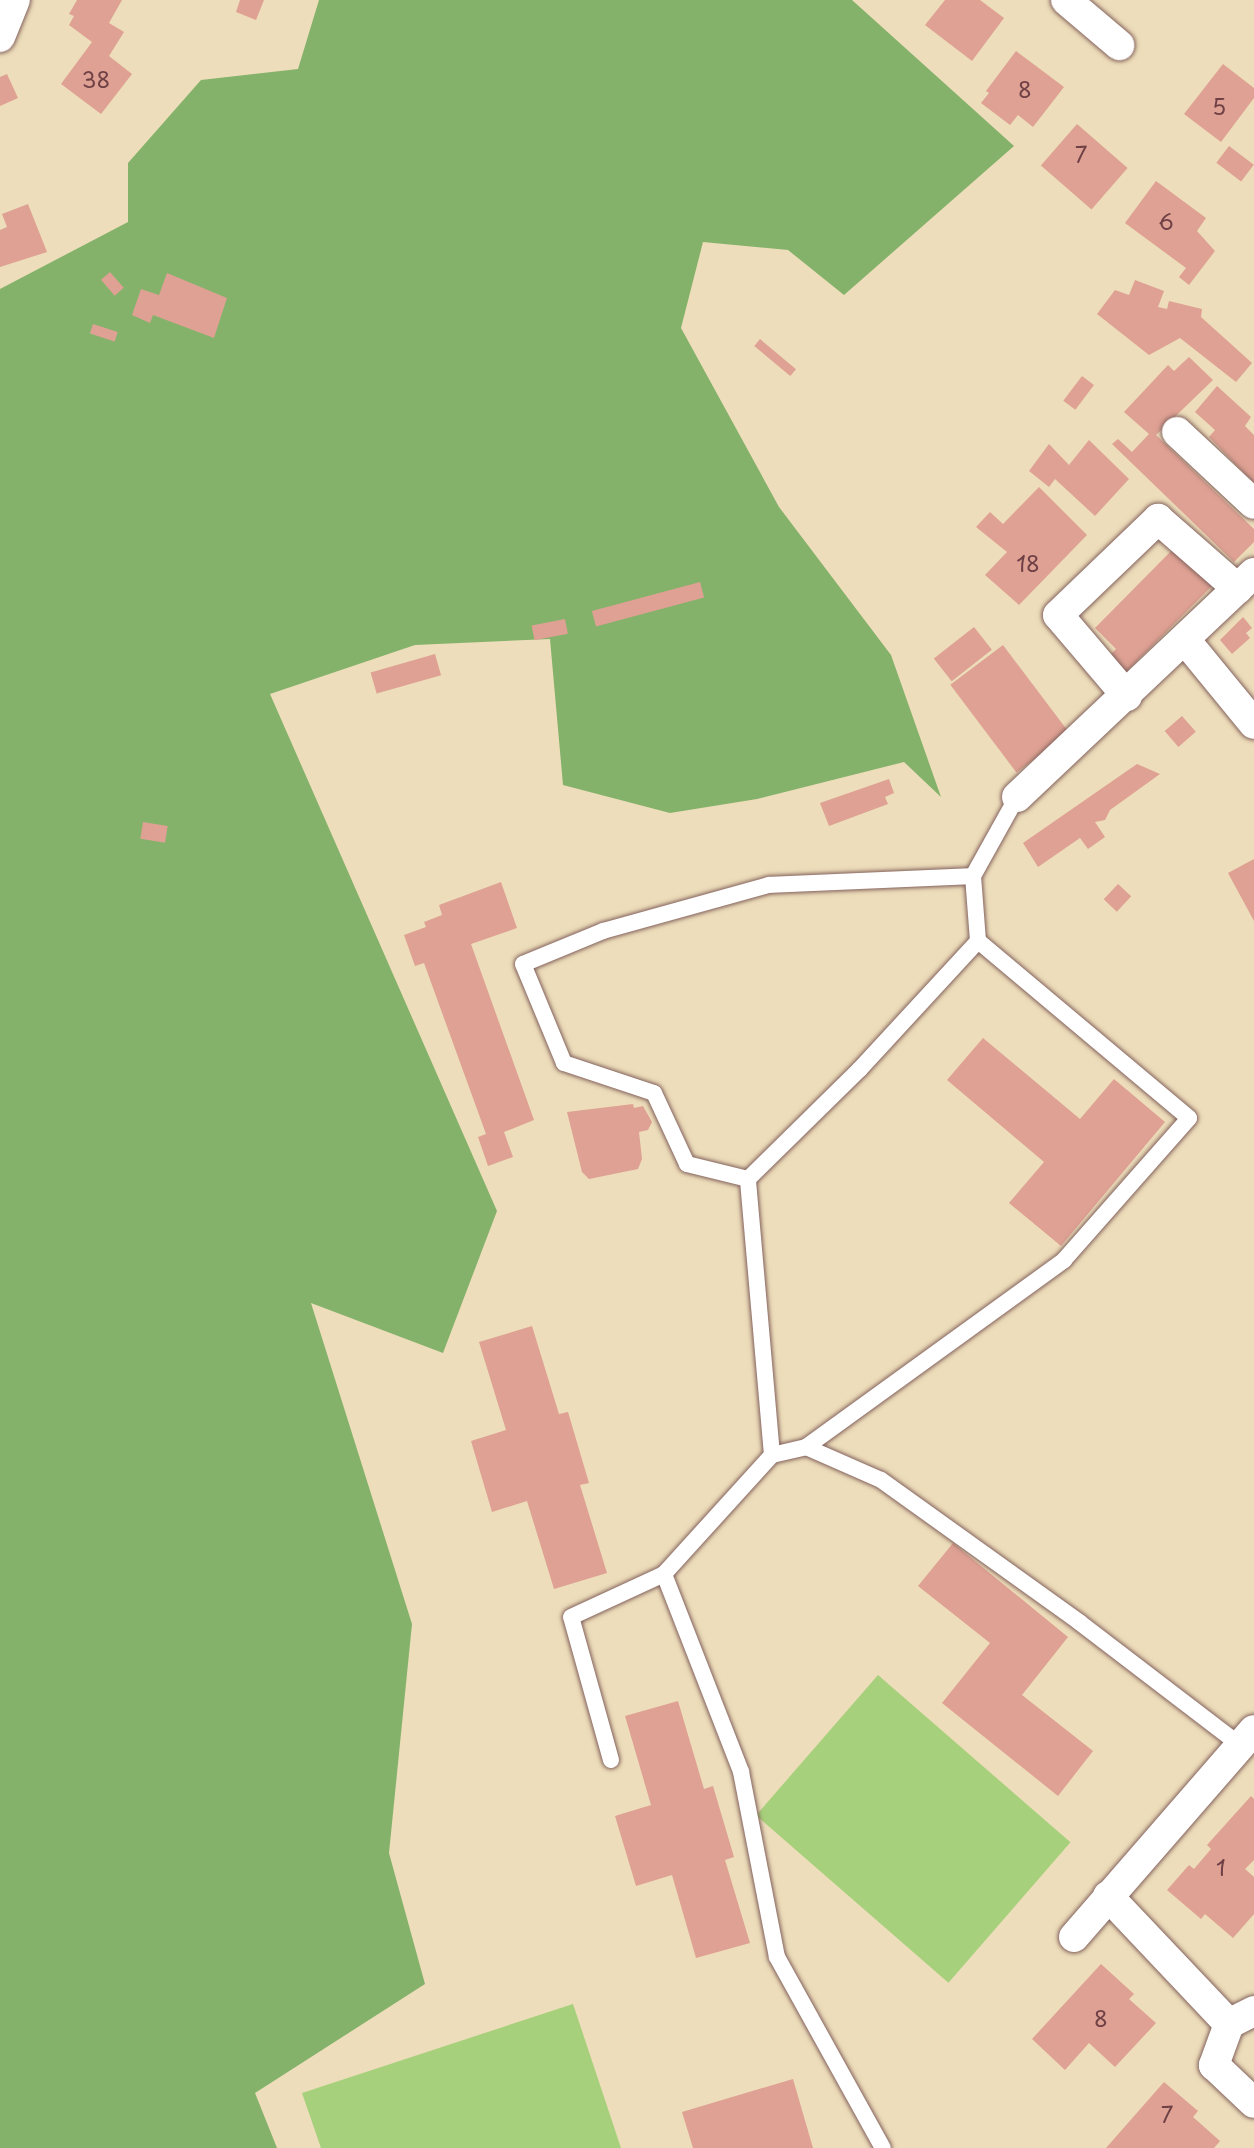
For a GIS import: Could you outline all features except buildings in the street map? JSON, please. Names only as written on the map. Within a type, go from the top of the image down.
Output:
[{"type":"street","points":[[0,37],[15,0]]},
{"type":"street","points":[[1066,0],[1119,45]]},
{"type":"street","points":[[1177,432],[1254,504]]},
{"type":"street","points":[[1017,797],[1127,696],[1186,641],[1246,581],[1158,519],[1058,615],[1127,696]]},
{"type":"street","points":[[1186,641],[1254,724]]},
{"type":"street","points":[[1074,1937],[1247,1738]]},
{"type":"street","points":[[1108,1896],[1241,2017],[1214,2065],[1254,2103]]},
{"type":"lane","points":[[611,1760],[571,1617],[664,1574],[772,1455],[806,1447],[1064,1260],[1189,1118],[978,941],[973,876],[1017,797]]},
{"type":"lane","points":[[748,1179],[687,1164],[654,1093],[564,1063],[523,964],[603,931],[769,885],[973,876]]},
{"type":"lane","points":[[748,1179],[859,1070],[978,941]]},
{"type":"lane","points":[[748,1179],[772,1455]]},
{"type":"lane","points":[[806,1447],[881,1480],[1247,1738]]},
{"type":"lane","points":[[664,1574],[741,1772],[777,1957],[883,2148]]},
{"type":"green space","points":[[319,0],[852,0],[1014,146],[844,295],[788,250],[703,242],[681,328],[779,507],[891,655],[941,797],[904,762],[757,799],[670,813],[563,785],[550,639],[415,645],[270,694],[497,1211],[443,1353],[311,1303],[412,1624],[389,1853],[425,1984],[255,2093],[277,2148],[0,2148],[0,289],[128,222],[128,163],[201,80],[298,69]]},
{"type":"green space","points":[[878,1675],[1070,1842],[948,1983],[756,1815]]},
{"type":"green space","points":[[573,2004],[621,2148],[321,2148],[302,2093]]}]
